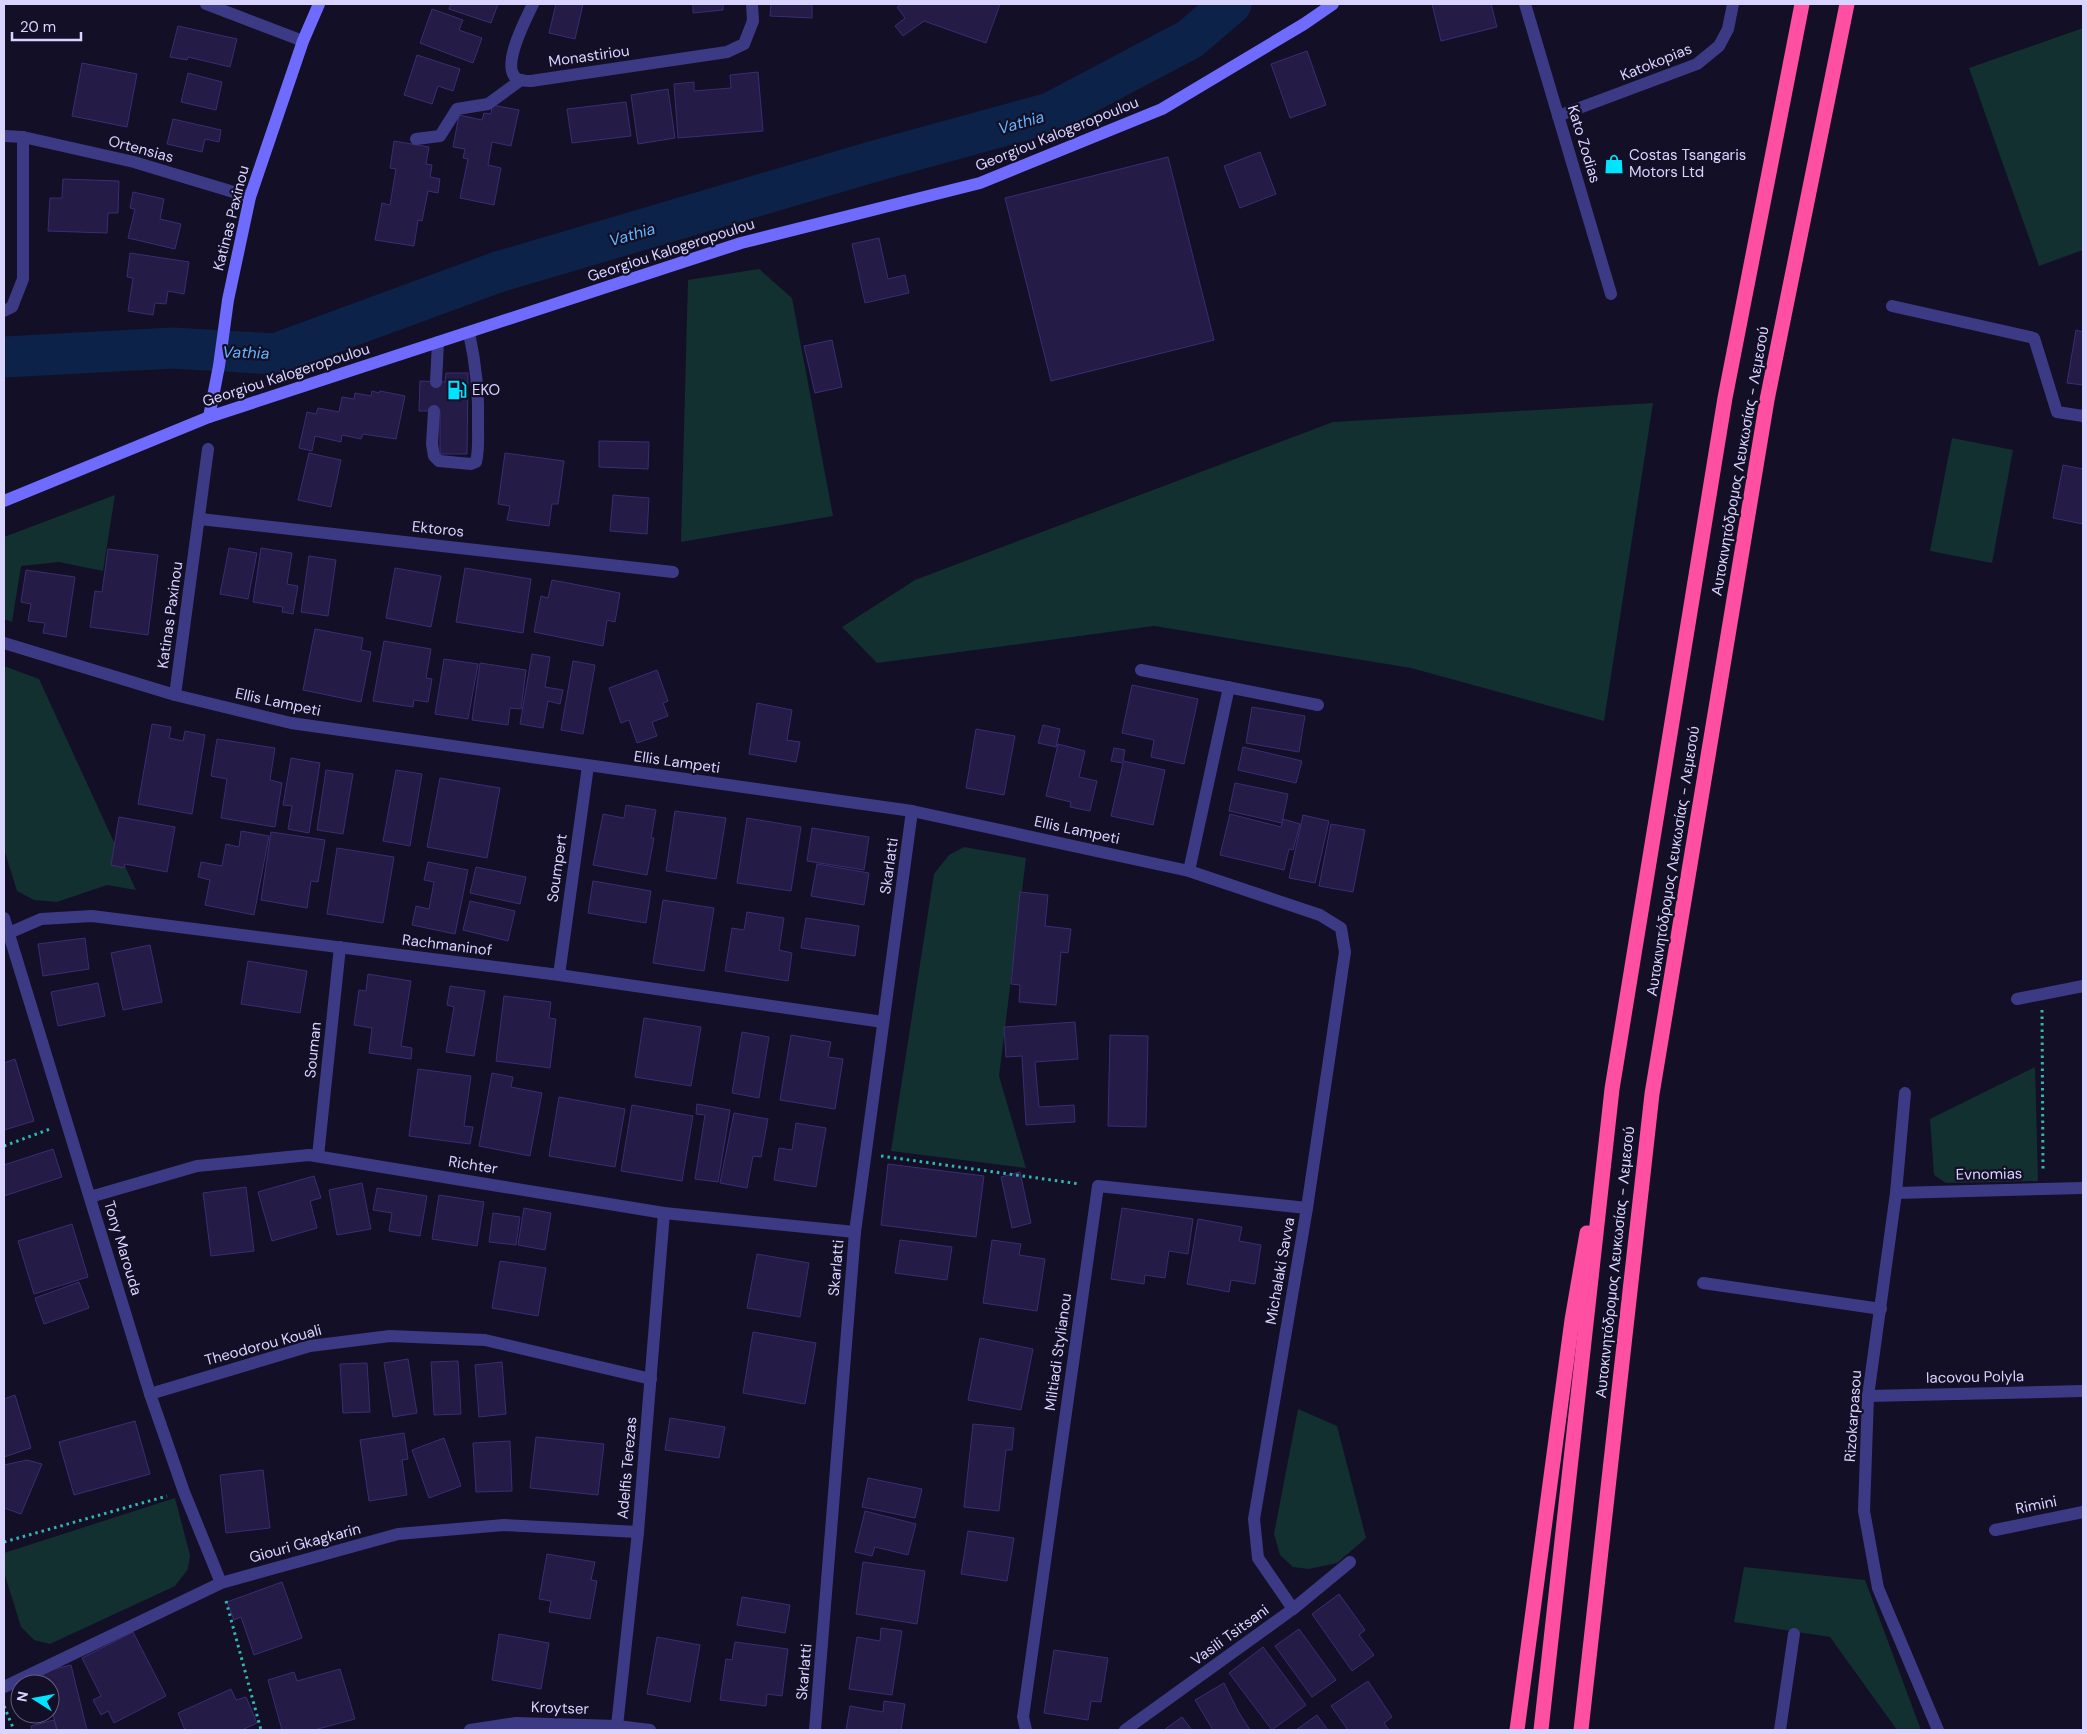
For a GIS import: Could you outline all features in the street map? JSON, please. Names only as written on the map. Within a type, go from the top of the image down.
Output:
[{"type":"highway","name":"Αυτοκινητόδρομος Λευκωσίας - Λεμεσού","points":[[1541,1730],[1612,1089],[1725,398],[1802,4]]},
{"type":"highway","name":"Αυτοκινητόδρομος Λευκωσίας - Λεμεσού","points":[[1581,1730],[1652,1094],[1766,400],[1847,4]]},
{"type":"highway","points":[[1517,1730],[1572,1320],[1612,1089]]},
{"type":"street","points":[[206,4],[303,41]]},
{"type":"street","name":"Katinas Paxinou","points":[[209,417],[219,366],[228,300],[250,197],[303,41],[319,4]]},
{"type":"street","points":[[521,80],[514,77],[510,68],[511,55],[533,4]]},
{"type":"street","name":"Monastiriou","points":[[521,80],[531,81],[727,52],[744,44],[753,21],[752,4]]},
{"type":"street","name":"Georgiou Kalogeropoulou","points":[[4,501],[209,417],[741,242],[980,183],[1162,109],[1334,4]]},
{"type":"street","name":"Kato Zodias","points":[[1525,4],[1611,294]]},
{"type":"street","name":"Katokopias","points":[[1558,116],[1697,64],[1719,46],[1728,29],[1733,4]]},
{"type":"street","points":[[416,139],[440,136],[457,109],[488,104],[521,80]]},
{"type":"street","name":"Ortensias","points":[[4,136],[23,137],[134,162],[250,197]]},
{"type":"street","points":[[4,311],[12,307],[23,279],[23,137]]},
{"type":"street","points":[[1892,306],[2034,338],[2057,412],[2083,416]]},
{"type":"street","points":[[434,411],[432,444],[434,456],[439,460],[471,464],[476,462],[478,449],[478,404],[476,365],[469,333]]},
{"type":"street","points":[[436,382],[438,342]]},
{"type":"street","name":"Katinas Paxinou","points":[[175,695],[208,450]]},
{"type":"street","name":"Ektoros","points":[[200,519],[673,572]]},
{"type":"street","name":"Ellis Lampeti","points":[[4,643],[175,695],[291,724],[912,811],[1189,871],[1320,915],[1341,928]]},
{"type":"street","points":[[1141,670],[1318,705]]},
{"type":"street","points":[[1189,871],[1229,687]]},
{"type":"street","name":"Soumpert","points":[[559,975],[588,766]]},
{"type":"street","name":"Skarlatti","points":[[815,1730],[855,1232],[912,811]]},
{"type":"street","name":"Rachmaninof","points":[[9,933],[40,919],[92,916],[559,975],[883,1022]]},
{"type":"street","name":"Tony Marouda","points":[[4,918],[150,1394],[184,1492],[221,1583]]},
{"type":"street","name":"Michalaki Savva","points":[[1293,1609],[1258,1558],[1254,1519],[1307,1208],[1345,952],[1341,928]]},
{"type":"street","name":"Souman","points":[[318,1156],[340,948]]},
{"type":"street","points":[[2017,999],[2083,986]]},
{"type":"street","name":"Rizokarpasou","points":[[1905,1093],[1896,1193],[1868,1396],[1864,1511],[1878,1588],[1938,1730]]},
{"type":"street","name":"Richter","points":[[90,1197],[197,1166],[309,1155],[664,1213],[855,1232]]},
{"type":"street","points":[[1098,1186],[1307,1208]]},
{"type":"street","name":"Miltiadi Stylianou","points":[[1026,1730],[1023,1717],[1098,1186]]},
{"type":"street","name":"Evnomias","points":[[1896,1193],[2083,1188]]},
{"type":"street","name":"Adelfis Terezas","points":[[617,1726],[638,1532],[664,1213]]},
{"type":"street","points":[[1703,1283],[1881,1309]]},
{"type":"street","name":"Theodorou Kouali","points":[[150,1394],[310,1346],[390,1336],[484,1340],[651,1379]]},
{"type":"street","name":"Iacovou Polyla","points":[[1868,1396],[2083,1391]]},
{"type":"street","name":"Rimini","points":[[1995,1530],[2083,1512]]},
{"type":"street","name":"Giouri Gkagkarin","points":[[4,1683],[221,1583],[398,1534],[504,1525],[638,1532]]},
{"type":"street","name":"Vasili Tsitsani","points":[[1125,1730],[1293,1609],[1350,1562]]},
{"type":"street","points":[[1780,1730],[1794,1634]]},
{"type":"street","name":"Kroytser","points":[[470,1730],[517,1727],[617,1726],[650,1730]]},
{"type":"path","points":[[2042,994],[2043,1189]]},
{"type":"path","points":[[4,1146],[67,1123]]},
{"type":"path","points":[[866,1154],[1098,1186]]},
{"type":"path","points":[[4,1542],[184,1492]]},
{"type":"path","points":[[221,1583],[261,1730]]},
{"type":"path","points":[[4,1706],[14,1730]]},
{"type":"green space","points":[[2083,28],[2083,250],[2039,266],[1969,68]]},
{"type":"green space","points":[[759,269],[792,298],[833,516],[681,542],[688,280]]},
{"type":"green space","points":[[1653,403],[1604,721],[1411,668],[1154,626],[877,663],[842,627],[915,580],[1333,422]]},
{"type":"green space","points":[[1952,438],[2013,450],[1992,563],[1930,551]]},
{"type":"green space","points":[[115,495],[103,571],[59,562],[21,566],[12,622],[4,619],[4,537]]},
{"type":"green space","points":[[4,666],[39,679],[136,890],[107,885],[57,902],[34,900],[17,891],[4,849]]},
{"type":"green space","points":[[964,847],[1026,858],[999,1076],[1026,1168],[891,1151],[934,874],[949,855]]},
{"type":"green space","points":[[2035,1067],[2038,1181],[1946,1183],[1934,1175],[1930,1119]]},
{"type":"green space","points":[[1298,1409],[1337,1426],[1366,1538],[1337,1563],[1309,1569],[1293,1567],[1280,1555],[1274,1534]]},
{"type":"green space","points":[[175,1498],[190,1555],[188,1569],[175,1586],[50,1644],[34,1640],[21,1627],[4,1572],[4,1553]]},
{"type":"green space","points":[[1744,1567],[1865,1580],[1921,1730],[1897,1730],[1830,1637],[1734,1622]]},
{"type":"building","points":[[451,4],[498,4],[491,23],[449,9]]},
{"type":"building","points":[[556,4],[583,4],[575,39],[549,33]]},
{"type":"building","points":[[693,4],[723,4],[723,10],[693,13]]},
{"type":"building","points":[[771,4],[812,4],[812,18],[770,16]]},
{"type":"building","points":[[902,4],[1000,4],[986,43],[924,21],[903,36],[895,26],[905,18],[897,7]]},
{"type":"building","points":[[1432,4],[1491,4],[1497,27],[1441,41]]},
{"type":"building","points":[[432,9],[463,20],[459,30],[482,38],[473,63],[420,43]]},
{"type":"building","points":[[178,26],[237,39],[230,67],[188,57],[187,60],[170,57]]},
{"type":"building","points":[[1307,51],[1326,105],[1290,118],[1271,64]]},
{"type":"building","points":[[417,55],[460,69],[453,91],[438,86],[432,104],[404,95]]},
{"type":"building","points":[[82,63],[137,74],[127,127],[72,116]]},
{"type":"building","points":[[758,72],[763,131],[678,138],[674,84],[694,82],[694,91],[731,88],[730,75]]},
{"type":"building","points":[[188,73],[222,82],[216,110],[181,102]]},
{"type":"building","points":[[668,89],[675,138],[638,144],[631,95]]},
{"type":"building","points":[[626,102],[631,136],[572,143],[567,109]]},
{"type":"building","points":[[492,105],[519,110],[511,146],[492,142],[488,165],[501,168],[494,205],[460,198],[468,159],[463,158],[465,149],[453,147],[459,115],[482,120],[484,113],[491,114]]},
{"type":"building","points":[[173,119],[221,130],[219,142],[205,139],[202,152],[167,144]]},
{"type":"building","points":[[394,141],[429,147],[426,164],[432,165],[430,177],[440,179],[438,193],[428,191],[422,221],[418,220],[414,246],[375,240],[382,203],[390,205],[396,169],[390,168]]},
{"type":"building","points":[[1260,152],[1276,194],[1240,208],[1224,166]]},
{"type":"building","points":[[1168,157],[1214,340],[1051,381],[1005,198]]},
{"type":"building","points":[[63,179],[119,181],[118,213],[108,213],[107,233],[48,231],[50,198],[62,198]]},
{"type":"building","points":[[133,192],[164,199],[160,219],[181,224],[175,249],[128,238],[135,209],[130,208]]},
{"type":"building","points":[[879,238],[888,279],[905,275],[909,293],[865,303],[852,244]]},
{"type":"building","points":[[130,253],[189,262],[184,294],[168,291],[166,304],[155,303],[153,315],[128,311],[133,278],[127,277]]},
{"type":"building","points":[[2076,330],[2083,332],[2083,385],[2067,383]]},
{"type":"building","points":[[832,340],[842,387],[815,393],[804,346]]},
{"type":"building","points":[[446,373],[468,373],[467,454],[440,454],[440,411],[419,411],[420,381],[445,382]]},
{"type":"building","points":[[372,391],[405,396],[396,439],[363,434],[361,439],[342,435],[341,442],[315,436],[312,451],[299,448],[307,412],[316,414],[318,408],[339,412],[342,397],[354,399],[355,393],[371,396]]},
{"type":"building","points":[[599,441],[649,442],[648,469],[599,467]]},
{"type":"building","points":[[309,453],[341,460],[331,507],[298,500]]},
{"type":"building","points":[[505,453],[564,461],[558,504],[552,504],[549,526],[507,520],[510,506],[498,504]]},
{"type":"building","points":[[2063,465],[2083,469],[2083,524],[2053,518]]},
{"type":"building","points":[[613,495],[649,498],[647,534],[610,531]]},
{"type":"building","points":[[229,548],[257,553],[248,599],[220,594]]},
{"type":"building","points":[[261,548],[292,553],[287,584],[298,586],[293,614],[282,612],[283,607],[253,602]]},
{"type":"building","points":[[108,549],[158,555],[148,635],[90,627],[95,591],[102,592]]},
{"type":"building","points":[[309,556],[336,560],[328,616],[301,612]]},
{"type":"building","points":[[395,568],[441,576],[431,627],[386,618]]},
{"type":"building","points":[[465,568],[531,579],[523,633],[456,622]]},
{"type":"building","points":[[26,570],[75,577],[66,637],[43,633],[45,623],[28,621],[31,604],[21,602]]},
{"type":"building","points":[[552,580],[620,593],[615,622],[607,620],[603,646],[534,632],[541,596],[548,598]]},
{"type":"building","points":[[315,629],[363,638],[361,650],[371,652],[361,702],[303,690]]},
{"type":"building","points":[[384,641],[431,649],[426,678],[432,679],[428,702],[414,700],[413,707],[373,701]]},
{"type":"building","points":[[532,654],[550,657],[545,687],[563,690],[560,704],[548,701],[543,728],[520,724]]},
{"type":"building","points":[[444,659],[478,664],[468,719],[435,714]]},
{"type":"building","points":[[573,661],[595,665],[583,734],[561,730]]},
{"type":"building","points":[[480,663],[526,670],[521,709],[510,708],[508,725],[472,720]]},
{"type":"building","points":[[657,670],[668,701],[663,703],[668,716],[652,722],[657,736],[637,743],[629,720],[621,723],[609,688]]},
{"type":"building","points":[[1132,685],[1198,699],[1184,764],[1151,757],[1154,740],[1122,733]]},
{"type":"building","points":[[757,703],[792,710],[787,740],[800,742],[796,762],[749,754]]},
{"type":"building","points":[[1252,707],[1305,716],[1299,752],[1246,743]]},
{"type":"building","points":[[152,724],[171,727],[169,738],[183,741],[185,731],[205,735],[192,814],[138,804]]},
{"type":"building","points":[[1043,725],[1060,729],[1056,747],[1038,743]]},
{"type":"building","points":[[976,729],[1015,736],[1004,795],[966,788]]},
{"type":"building","points":[[217,739],[275,748],[270,780],[282,783],[275,827],[221,818],[227,779],[211,776]]},
{"type":"building","points":[[1058,744],[1085,751],[1079,777],[1097,781],[1090,811],[1070,807],[1071,802],[1046,796]]},
{"type":"building","points":[[1243,747],[1302,761],[1296,783],[1238,770]]},
{"type":"building","points":[[1114,748],[1125,750],[1123,761],[1165,770],[1153,825],[1111,816],[1123,763],[1111,761]]},
{"type":"building","points":[[291,758],[320,763],[309,833],[288,829],[292,806],[283,805]]},
{"type":"building","points":[[326,770],[353,774],[343,834],[317,830]]},
{"type":"building","points":[[396,770],[422,774],[410,846],[383,841]]},
{"type":"building","points":[[440,778],[500,788],[487,858],[427,847]]},
{"type":"building","points":[[1235,783],[1288,794],[1282,823],[1229,811]]},
{"type":"building","points":[[626,805],[656,810],[651,838],[654,838],[647,875],[593,865],[603,814],[624,818]]},
{"type":"building","points":[[675,811],[726,818],[716,879],[666,871]]},
{"type":"building","points":[[1230,814],[1281,827],[1283,819],[1300,824],[1293,850],[1289,849],[1284,870],[1220,855]]},
{"type":"building","points":[[1303,815],[1329,821],[1315,883],[1289,878]]},
{"type":"building","points":[[119,817],[175,827],[167,872],[125,864],[124,868],[111,865]]},
{"type":"building","points":[[747,818],[801,827],[791,891],[737,883]]},
{"type":"building","points":[[1331,824],[1365,830],[1353,892],[1319,886]]},
{"type":"building","points":[[812,828],[869,837],[864,870],[807,861]]},
{"type":"building","points":[[241,831],[269,836],[254,915],[205,905],[210,880],[198,877],[201,862],[222,866],[226,844],[239,847]]},
{"type":"building","points":[[271,832],[325,840],[318,882],[311,881],[307,908],[261,900]]},
{"type":"building","points":[[337,848],[394,857],[383,923],[327,914]]},
{"type":"building","points":[[428,862],[468,870],[455,934],[412,925],[416,906],[429,909],[434,882],[424,880]]},
{"type":"building","points":[[817,864],[869,873],[864,905],[811,896]]},
{"type":"building","points":[[476,867],[526,877],[520,904],[470,893]]},
{"type":"building","points":[[593,881],[651,891],[646,923],[588,913]]},
{"type":"building","points":[[1020,892],[1048,895],[1045,926],[1071,929],[1068,953],[1061,952],[1056,1005],[1019,1002],[1020,985],[1011,984]]},
{"type":"building","points":[[663,900],[714,908],[704,971],[653,963]]},
{"type":"building","points":[[470,901],[515,911],[508,941],[463,930]]},
{"type":"building","points":[[747,912],[784,918],[779,950],[792,953],[788,981],[725,971],[732,928],[744,930]]},
{"type":"building","points":[[806,918],[859,926],[855,956],[801,948]]},
{"type":"building","points":[[85,938],[89,969],[43,976],[38,944]]},
{"type":"building","points":[[150,945],[162,1002],[123,1010],[111,953]]},
{"type":"building","points":[[248,961],[307,971],[300,1013],[241,1004]]},
{"type":"building","points":[[368,974],[411,981],[401,1046],[412,1048],[411,1059],[369,1053],[372,1028],[354,1025],[359,990],[366,991]]},
{"type":"building","points":[[98,983],[105,1016],[58,1026],[51,992]]},
{"type":"building","points":[[450,986],[485,991],[474,1056],[446,1052],[454,1007],[447,1005]]},
{"type":"building","points":[[504,996],[551,1002],[549,1018],[556,1019],[550,1068],[496,1061]]},
{"type":"building","points":[[644,1018],[701,1027],[691,1086],[635,1077]]},
{"type":"building","points":[[1075,1022],[1078,1059],[1035,1062],[1039,1107],[1074,1105],[1075,1122],[1026,1125],[1022,1056],[1006,1057],[1004,1027]]},
{"type":"building","points":[[742,1032],[769,1037],[759,1098],[732,1093]]},
{"type":"building","points":[[791,1035],[831,1042],[828,1057],[843,1059],[835,1109],[780,1100]]},
{"type":"building","points":[[1110,1035],[1148,1036],[1146,1127],[1108,1126]]},
{"type":"building","points":[[15,1059],[34,1121],[4,1130],[4,1063]]},
{"type":"building","points":[[418,1069],[471,1076],[464,1126],[473,1127],[470,1144],[409,1136]]},
{"type":"building","points":[[492,1073],[513,1077],[511,1087],[542,1093],[530,1156],[479,1146]]},
{"type":"building","points":[[559,1097],[625,1109],[615,1167],[549,1156]]},
{"type":"building","points":[[697,1104],[730,1110],[718,1182],[695,1179],[705,1115],[696,1114]]},
{"type":"building","points":[[632,1105],[693,1116],[682,1181],[621,1171]]},
{"type":"building","points":[[734,1113],[768,1119],[761,1157],[753,1156],[747,1188],[720,1183]]},
{"type":"building","points":[[796,1123],[826,1128],[816,1187],[774,1180],[779,1148],[792,1150]]},
{"type":"building","points":[[53,1149],[62,1177],[4,1196],[4,1165]]},
{"type":"building","points":[[888,1164],[984,1176],[976,1237],[881,1225]]},
{"type":"building","points":[[1020,1172],[1031,1223],[1012,1228],[1001,1177]]},
{"type":"building","points":[[314,1176],[321,1198],[310,1201],[317,1228],[272,1241],[258,1192]]},
{"type":"building","points":[[362,1183],[371,1229],[337,1235],[329,1190]]},
{"type":"building","points":[[246,1187],[254,1251],[211,1256],[203,1193]]},
{"type":"building","points":[[377,1188],[427,1196],[420,1236],[389,1231],[392,1213],[373,1210]]},
{"type":"building","points":[[439,1195],[484,1202],[477,1246],[432,1239]]},
{"type":"building","points":[[524,1208],[551,1213],[545,1250],[518,1245]]},
{"type":"building","points":[[1122,1208],[1193,1219],[1188,1254],[1169,1251],[1165,1278],[1145,1275],[1144,1284],[1111,1279]]},
{"type":"building","points":[[493,1213],[520,1217],[516,1245],[489,1242]]},
{"type":"building","points":[[1198,1219],[1242,1227],[1239,1241],[1261,1245],[1255,1284],[1231,1280],[1229,1292],[1187,1284]]},
{"type":"building","points":[[72,1224],[88,1277],[34,1294],[18,1241]]},
{"type":"building","points":[[900,1240],[952,1247],[947,1280],[895,1273]]},
{"type":"building","points":[[992,1240],[1021,1244],[1019,1255],[1045,1259],[1037,1311],[983,1303]]},
{"type":"building","points":[[757,1254],[809,1263],[800,1317],[747,1308]]},
{"type":"building","points":[[500,1261],[546,1268],[538,1316],[492,1308]]},
{"type":"building","points":[[79,1282],[89,1308],[44,1324],[35,1298]]},
{"type":"building","points":[[753,1332],[816,1343],[805,1404],[743,1393]]},
{"type":"building","points":[[980,1338],[1033,1349],[1021,1410],[968,1400]]},
{"type":"building","points":[[408,1359],[417,1413],[393,1417],[384,1363]]},
{"type":"building","points":[[458,1361],[461,1414],[434,1415],[431,1362]]},
{"type":"building","points":[[502,1362],[506,1414],[479,1417],[475,1365]]},
{"type":"building","points":[[367,1363],[370,1412],[343,1413],[340,1364]]},
{"type":"building","points":[[15,1395],[31,1448],[4,1457],[4,1399]]},
{"type":"building","points":[[670,1418],[725,1427],[719,1458],[665,1450]]},
{"type":"building","points":[[135,1421],[150,1474],[74,1495],[59,1442]]},
{"type":"building","points":[[973,1424],[1014,1428],[1012,1450],[1006,1450],[999,1511],[964,1507]]},
{"type":"building","points":[[404,1433],[408,1459],[402,1460],[407,1495],[369,1501],[360,1440]]},
{"type":"building","points":[[536,1437],[604,1444],[598,1495],[530,1488]]},
{"type":"building","points":[[444,1438],[461,1486],[429,1498],[412,1450]]},
{"type":"building","points":[[510,1441],[512,1491],[476,1492],[473,1443]]},
{"type":"building","points":[[27,1460],[42,1464],[21,1514],[4,1508],[4,1465]]},
{"type":"building","points":[[263,1470],[270,1528],[226,1533],[220,1475]]},
{"type":"building","points":[[868,1478],[922,1489],[915,1518],[862,1507]]},
{"type":"building","points":[[865,1511],[916,1524],[908,1555],[875,1547],[872,1556],[855,1552]]},
{"type":"building","points":[[968,1531],[1014,1538],[1007,1581],[961,1574]]},
{"type":"building","points":[[547,1554],[595,1562],[591,1580],[597,1581],[590,1619],[549,1612],[551,1601],[539,1599]]},
{"type":"building","points":[[863,1562],[925,1571],[917,1624],[856,1614]]},
{"type":"building","points":[[282,1582],[302,1638],[254,1655],[241,1617],[234,1620],[227,1602]]},
{"type":"building","points":[[1339,1594],[1365,1630],[1359,1635],[1374,1655],[1352,1671],[1312,1614]]},
{"type":"building","points":[[742,1597],[790,1605],[785,1633],[737,1625]]},
{"type":"building","points":[[881,1628],[902,1631],[892,1695],[849,1689],[857,1637],[880,1641]]},
{"type":"building","points":[[1299,1629],[1336,1680],[1312,1697],[1275,1646]]},
{"type":"building","points":[[133,1632],[166,1696],[114,1723],[108,1711],[101,1715],[93,1700],[101,1696],[82,1658]]},
{"type":"building","points":[[499,1634],[549,1643],[541,1689],[492,1680]]},
{"type":"building","points":[[657,1637],[700,1645],[690,1702],[647,1694]]},
{"type":"building","points":[[735,1642],[788,1649],[782,1696],[767,1694],[766,1706],[720,1700],[726,1659],[732,1660]]},
{"type":"building","points":[[1263,1647],[1306,1705],[1272,1730],[1229,1673]]},
{"type":"building","points":[[1054,1650],[1108,1658],[1101,1702],[1091,1701],[1088,1720],[1044,1713]]},
{"type":"building","points":[[71,1665],[87,1730],[57,1730],[55,1724],[60,1724],[60,1674],[42,1674],[42,1672]]},
{"type":"building","points":[[340,1669],[355,1719],[314,1730],[282,1730],[268,1680],[294,1672],[297,1681]]},
{"type":"building","points":[[1368,1681],[1392,1717],[1384,1723],[1389,1730],[1348,1730],[1331,1706]]},
{"type":"building","points":[[1224,1683],[1250,1730],[1213,1730],[1195,1700]]},
{"type":"building","points":[[231,1689],[236,1700],[246,1697],[257,1723],[242,1730],[185,1730],[178,1713]]},
{"type":"building","points":[[884,1701],[905,1704],[901,1730],[846,1730],[850,1706],[883,1712]]},
{"type":"building","points":[[1317,1715],[1328,1730],[1296,1730]]},
{"type":"building","points":[[1182,1717],[1192,1730],[1164,1730]]},
{"type":"building","points":[[55,1724],[57,1730],[32,1730],[31,1726]]},
{"type":"waterway","name":"Vathia","points":[[4,357],[173,348],[275,354],[498,272],[875,161],[1050,113],[1190,39],[1231,4]]},
{"type":"place","name":"Costas Tsangaris Motors Ltd","points":[[1614,164]]},
{"type":"place","name":"EKO","points":[[457,390]]}]
